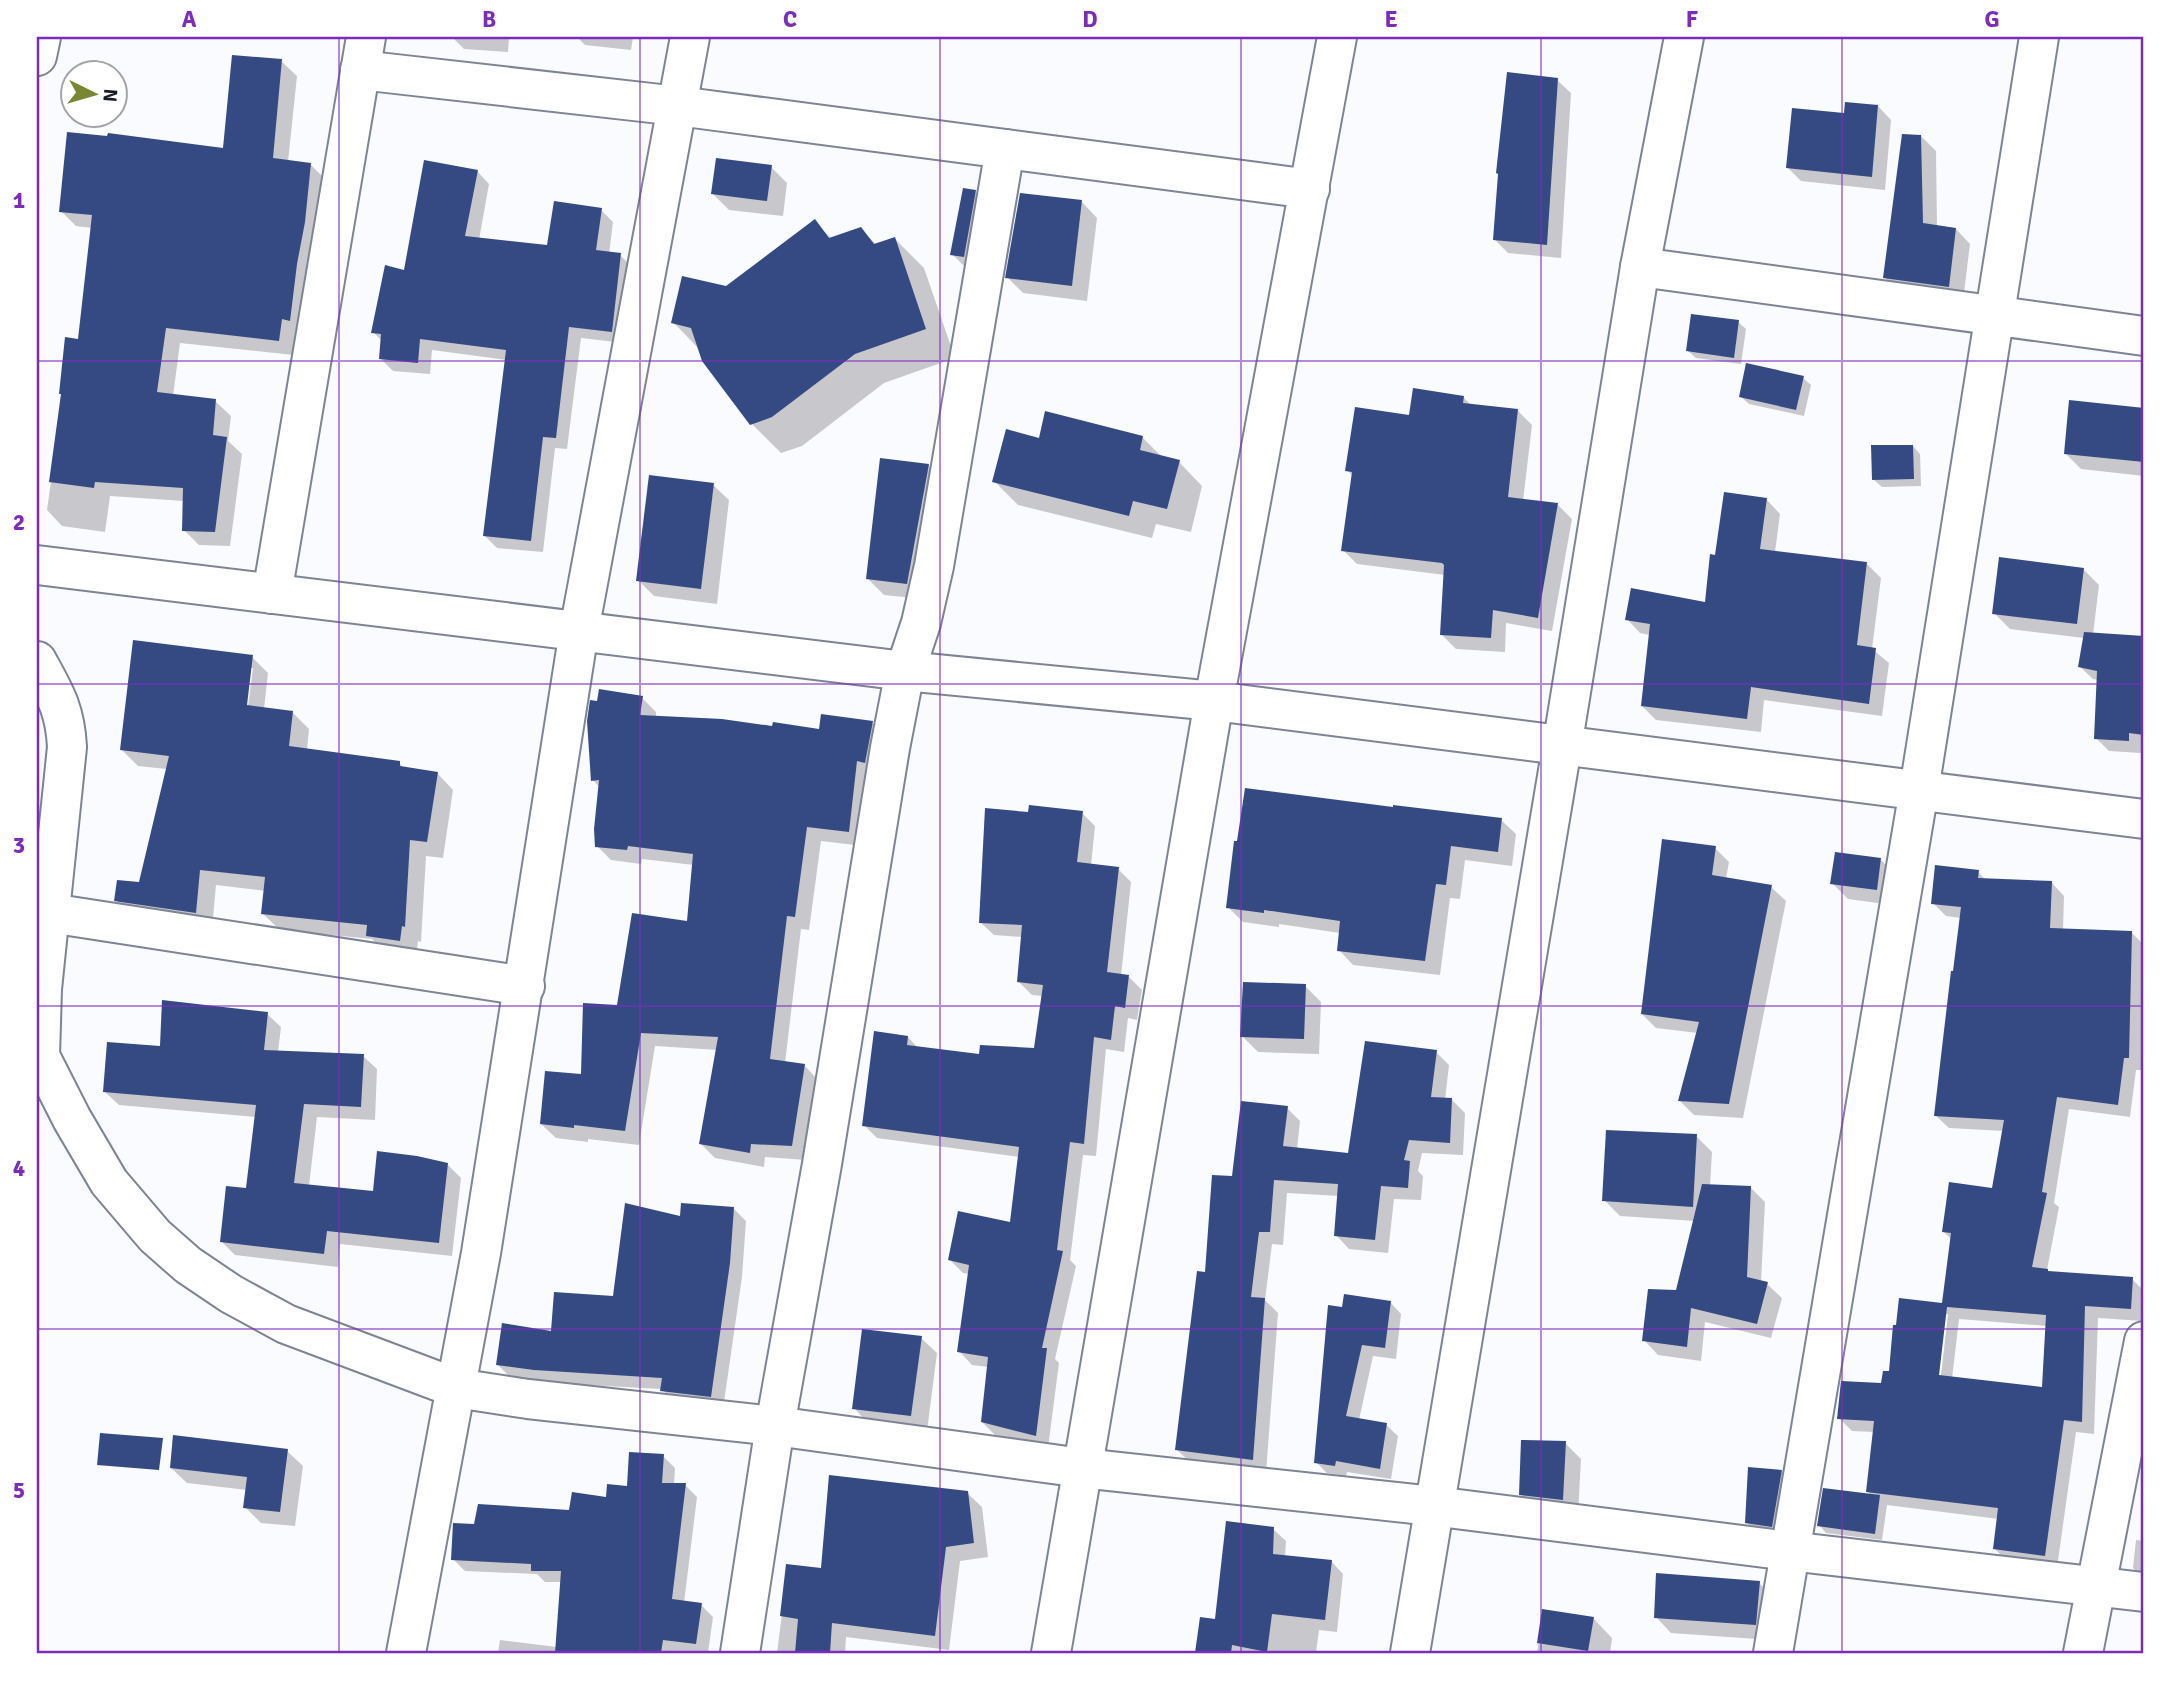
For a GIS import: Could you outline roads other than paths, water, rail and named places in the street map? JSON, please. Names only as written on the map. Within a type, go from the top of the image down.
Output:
[{"type":"street","points":[[37,56],[41,37]]},
{"type":"street","points":[[406,1653],[456,1388],[525,986],[579,631],[690,37]]},
{"type":"street","points":[[1051,1653],[1214,701],[1337,37]]},
{"type":"street","points":[[1410,1653],[1640,267],[1684,37]]},
{"type":"street","points":[[1773,1653],[1919,790],[2039,37]]},
{"type":"street","points":[[272,594],[363,53],[678,106],[1310,189]]},
{"type":"street","points":[[740,1653],[775,1426],[822,1164],[890,748],[905,671],[921,623],[934,566],[1004,149]]},
{"type":"street","points":[[1640,267],[2144,336]]},
{"type":"street","points":[[37,565],[905,671],[1214,701],[2144,819]]},
{"type":"street","points":[[37,662],[61,706],[66,726],[66,747],[44,912],[38,1058],[109,1182],[155,1236],[188,1265],[231,1294],[286,1324],[456,1388],[527,1399],[775,1426],[1082,1468],[2144,1592]]},
{"type":"street","points":[[44,912],[525,986]]},
{"type":"street","points":[[2083,1653],[2144,1341]]}]
